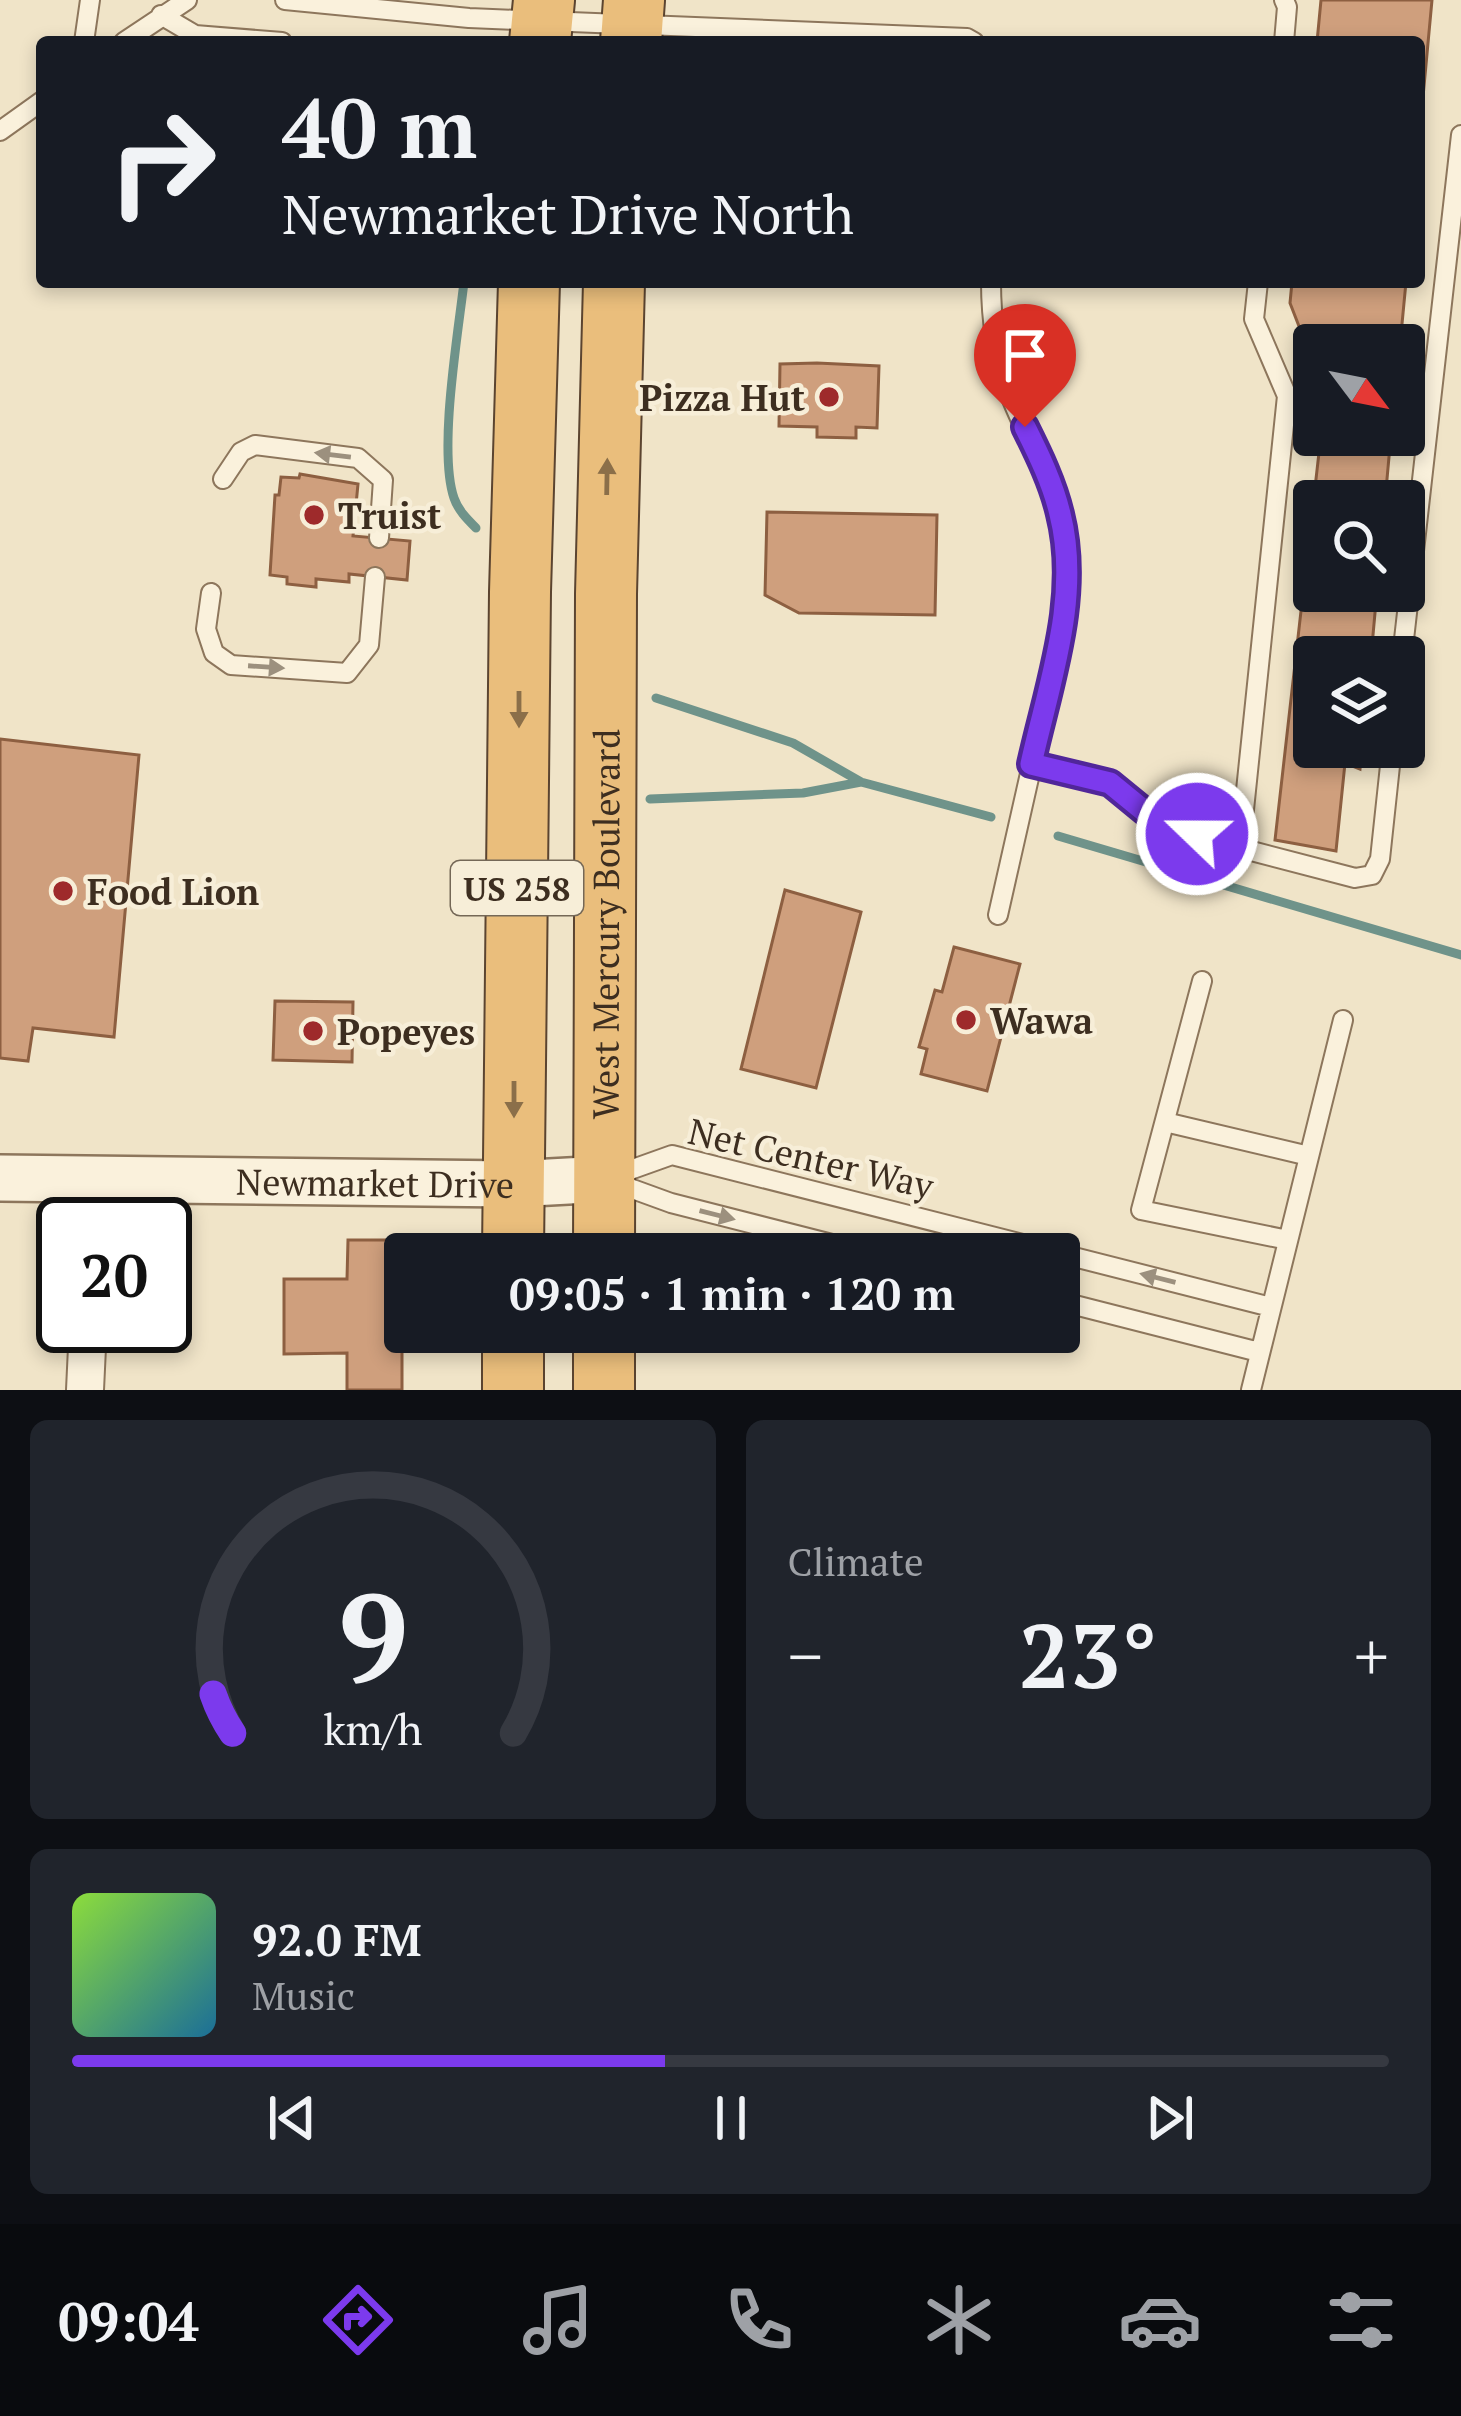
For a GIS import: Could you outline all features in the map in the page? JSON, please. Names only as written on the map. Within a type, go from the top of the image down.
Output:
[{"type":"highway","name":"US 258","points":[[513,1233],[520,592],[529,288]]},
{"type":"highway","name":"West Mercury Boulevard","points":[[604,1233],[606,594],[614,288]]},
{"type":"highway","points":[[513,1353],[513,1390]]},
{"type":"highway","points":[[604,1353],[604,1390]]},
{"type":"street","name":"Newmarket Drive","points":[[0,1178],[71,1197]]},
{"type":"street","name":"Newmarket Drive","points":[[192,1199],[605,1179]]},
{"type":"street","points":[[85,1390],[87,1353]]},
{"type":"lane","points":[[85,36],[90,0]]},
{"type":"lane","points":[[132,36],[187,0]]},
{"type":"lane","points":[[285,0],[469,19],[937,36]]},
{"type":"lane","points":[[1284,0],[1285,36]]},
{"type":"lane","points":[[161,15],[195,35],[207,36]]},
{"type":"lane","points":[[0,131],[36,105]]},
{"type":"lane","points":[[1404,636],[1461,135]]},
{"type":"lane","points":[[992,288],[997,349],[1009,392],[1047,473],[1061,517],[1066,557],[1062,632],[998,915]]},
{"type":"lane","points":[[1240,848],[1287,396],[1254,319],[1257,288]]},
{"type":"lane","points":[[223,478],[241,452],[255,445],[358,458],[383,480],[379,538]]},
{"type":"lane","points":[[211,593],[206,629],[214,653],[231,665],[346,673],[369,645],[374,577]]},
{"type":"lane","points":[[1031,764],[1110,783],[1154,819],[1240,848],[1355,878],[1372,875],[1380,859],[1390,768]]},
{"type":"lane","points":[[1202,981],[1141,1210],[1288,1240]]},
{"type":"lane","points":[[1251,1390],[1343,1020]]},
{"type":"lane","points":[[1165,1123],[1310,1156]]},
{"type":"lane","name":"Net Center Way","points":[[605,1179],[672,1155],[1271,1307]]},
{"type":"lane","name":"Net Center Way","points":[[605,1179],[671,1203],[789,1233]]},
{"type":"lane","points":[[1080,1306],[1259,1352]]},
{"type":"building","points":[[1321,0],[1432,0],[1425,75],[1425,36],[1318,36]]},
{"type":"building","points":[[1291,288],[1405,288],[1402,324],[1298,324],[1290,303]]},
{"type":"building","name":"Pizza Hut","points":[[780,364],[879,366],[877,428],[856,427],[856,438],[817,437],[817,427],[779,426]]},
{"type":"building","points":[[1319,456],[1389,456],[1387,480],[1316,480]]},
{"type":"building","name":"Truist","points":[[300,474],[358,484],[353,536],[410,541],[407,580],[349,574],[349,582],[316,579],[316,587],[287,584],[287,577],[270,575],[275,495],[279,495],[281,477],[299,478]]},
{"type":"building","points":[[767,512],[937,515],[935,615],[799,613],[765,595]]},
{"type":"building","points":[[1301,612],[1375,612],[1373,636],[1298,636]]},
{"type":"building","points":[[1293,682],[1293,768],[1344,768],[1336,851],[1275,840]]},
{"type":"building","name":"Food Lion","points":[[0,739],[139,755],[114,1037],[33,1028],[28,1061],[0,1058]]},
{"type":"building","points":[[785,890],[861,912],[816,1088],[741,1069]]},
{"type":"building","name":"Wawa","points":[[954,947],[1020,964],[987,1091],[921,1074],[927,1049],[919,1047],[935,990],[942,992]]},
{"type":"building","name":"Popeyes","points":[[275,1001],[353,1002],[352,1062],[273,1060]]},
{"type":"building","points":[[348,1240],[384,1240],[384,1353],[402,1353],[402,1390],[347,1390],[347,1353],[284,1354],[284,1279],[347,1279]]},
{"type":"waterway","points":[[463,288],[448,452],[454,498],[476,528]]},
{"type":"waterway","points":[[656,698],[793,743],[861,782]]},
{"type":"waterway","points":[[650,799],[803,793],[861,782],[991,817]]},
{"type":"waterway","points":[[1058,836],[1461,955]]},
{"type":"place","name":"Pizza Hut","points":[[829,397]]},
{"type":"place","name":"Truist","points":[[314,515]]},
{"type":"place","name":"Food Lion","points":[[63,891]]},
{"type":"place","name":"Wawa","points":[[966,1020]]},
{"type":"place","name":"Popeyes","points":[[313,1031]]},
{"type":"route","points":[[1025,427],[1061,517],[1066,557],[1062,632],[1031,764],[1110,783],[1154,819],[1197,834]]}]
